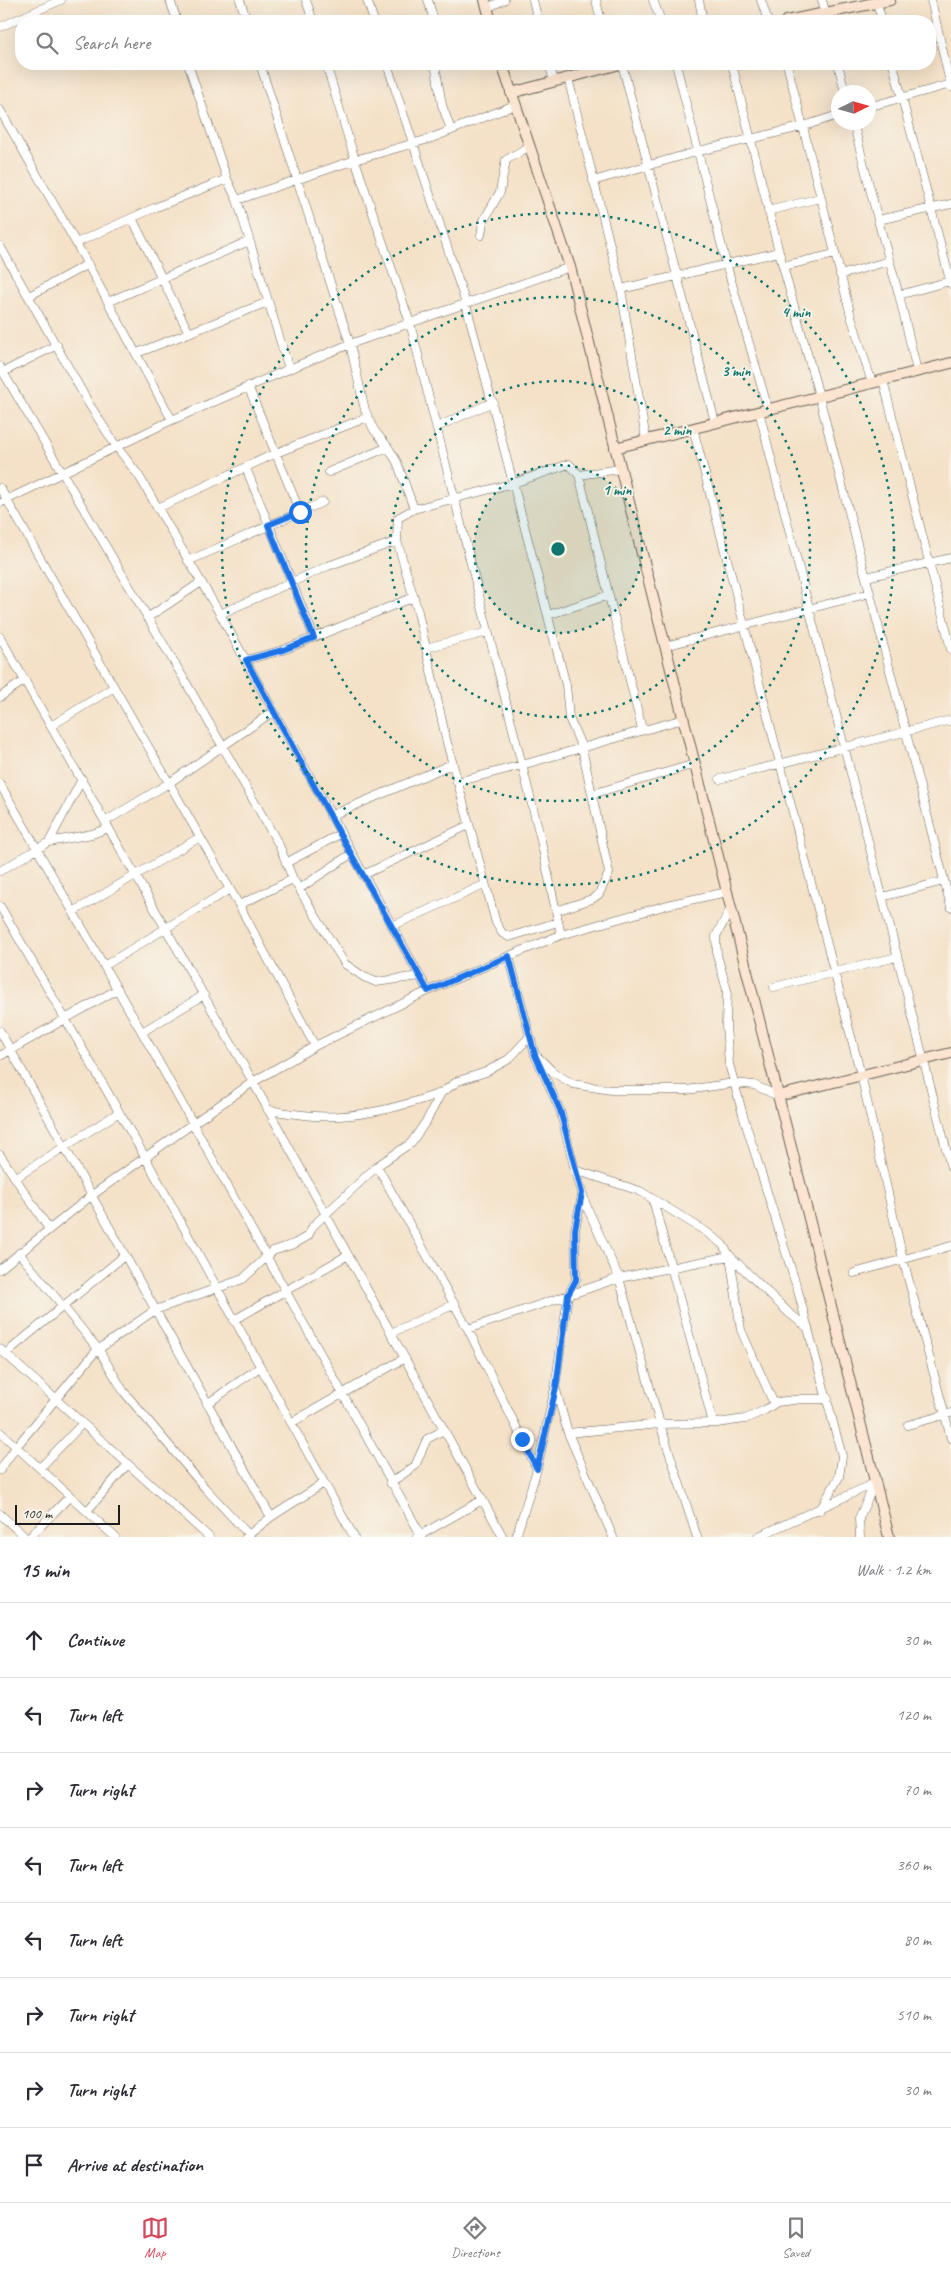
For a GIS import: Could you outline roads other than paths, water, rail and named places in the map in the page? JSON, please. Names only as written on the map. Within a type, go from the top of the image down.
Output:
[{"type":"street","points":[[27,15],[61,0]]},
{"type":"street","points":[[170,0],[174,15]]},
{"type":"street","points":[[240,0],[243,15]]},
{"type":"street","points":[[306,0],[311,15]]},
{"type":"street","points":[[367,0],[372,15]]},
{"type":"street","points":[[428,0],[432,15]]},
{"type":"street","points":[[486,4],[504,0]]},
{"type":"street","points":[[533,0],[537,15]]},
{"type":"street","points":[[596,0],[600,15]]},
{"type":"street","points":[[653,0],[659,15]]},
{"type":"street","points":[[699,0],[702,15]]},
{"type":"street","points":[[761,0],[766,15]]},
{"type":"street","points":[[822,0],[826,15]]},
{"type":"street","points":[[837,15],[890,0]]},
{"type":"street","points":[[931,0],[935,15]]},
{"type":"street","points":[[878,3],[881,15]]},
{"type":"street","points":[[0,27],[15,20]]},
{"type":"street","points":[[876,105],[951,85],[936,21]]},
{"type":"street","points":[[190,70],[236,200],[289,369]]},
{"type":"street","points":[[262,70],[350,344],[368,417],[374,430],[388,446],[397,462],[414,509]]},
{"type":"street","points":[[328,70],[355,160],[410,323],[540,836],[561,935]]},
{"type":"street","points":[[389,70],[466,304],[493,402],[566,685],[569,718],[582,748],[609,873],[599,894],[592,899],[556,911]]},
{"type":"street","points":[[435,70],[442,105],[451,130]]},
{"type":"street","points":[[504,70],[528,147],[570,267],[889,1537]]},
{"type":"street","points":[[551,70],[554,81]]},
{"type":"street","points":[[511,93],[596,70]]},
{"type":"street","points":[[619,70],[647,165],[715,422]]},
{"type":"street","points":[[678,70],[763,410],[809,609],[951,1168]]},
{"type":"street","points":[[733,70],[768,211],[819,396],[951,907]]},
{"type":"street","points":[[788,70],[801,127],[851,316],[878,381],[951,649]]},
{"type":"street","points":[[840,70],[843,85]]},
{"type":"street","points":[[895,70],[951,283],[899,295]]},
{"type":"street","points":[[568,78],[621,288],[646,440]]},
{"type":"street","points":[[236,200],[355,160],[413,144],[515,105]]},
{"type":"street","points":[[1,114],[76,242],[172,420]]},
{"type":"street","points":[[593,181],[699,151],[801,127],[831,117]]},
{"type":"street","points":[[855,130],[917,371]]},
{"type":"street","points":[[481,235],[483,222],[500,192],[506,160],[528,147]]},
{"type":"street","points":[[76,242],[227,179]]},
{"type":"street","points":[[768,211],[820,198]]},
{"type":"street","points":[[878,220],[951,204]]},
{"type":"street","points":[[132,218],[189,333]]},
{"type":"street","points":[[108,302],[249,241]]},
{"type":"street","points":[[0,246],[57,344],[89,404],[116,446],[139,476],[200,583],[220,614],[428,991]]},
{"type":"street","points":[[621,288],[677,277],[779,252]]},
{"type":"street","points":[[783,266],[835,254]]},
{"type":"street","points":[[840,275],[889,261]]},
{"type":"street","points":[[29,296],[88,264]]},
{"type":"street","points":[[3,501],[172,420],[289,369],[350,344],[570,267]]},
{"type":"street","points":[[137,353],[268,302]]},
{"type":"street","points":[[57,344],[1,370],[62,473],[95,524],[147,618],[270,830],[293,879],[345,964],[353,971],[376,982],[420,976]]},
{"type":"street","points":[[615,448],[951,363]]},
{"type":"street","points":[[248,386],[300,512]]},
{"type":"street","points":[[437,427],[493,402]]},
{"type":"street","points":[[158,508],[276,453],[368,417]]},
{"type":"street","points":[[692,428],[861,1075],[903,1259],[948,1414],[951,1438]]},
{"type":"street","points":[[329,472],[388,446]]},
{"type":"street","points":[[558,922],[506,936],[496,923],[452,764],[414,597],[398,541],[398,518],[414,509],[514,483],[569,464],[579,475],[642,729]]},
{"type":"street","points":[[246,468],[314,638]]},
{"type":"street","points":[[579,475],[620,469]]},
{"type":"street","points":[[0,488],[3,501],[114,687],[230,889],[315,1046]]},
{"type":"street","points":[[188,561],[323,502]]},
{"type":"street","points":[[220,614],[337,563],[398,541]]},
{"type":"street","points":[[866,578],[951,558]]},
{"type":"street","points":[[147,618],[200,583]]},
{"type":"street","points":[[665,646],[870,593]]},
{"type":"street","points":[[548,615],[609,595]]},
{"type":"street","points":[[246,660],[283,650],[414,597]]},
{"type":"street","points":[[425,648],[488,632]]},
{"type":"street","points":[[0,637],[253,1082],[502,1537]]},
{"type":"street","points":[[0,697],[25,680]]},
{"type":"street","points":[[51,726],[114,687]]},
{"type":"street","points":[[0,870],[49,842],[92,834],[274,711]]},
{"type":"street","points":[[457,782],[683,718]]},
{"type":"street","points":[[720,779],[951,720]]},
{"type":"street","points":[[330,816],[452,764]]},
{"type":"street","points":[[592,794],[695,764]]},
{"type":"street","points":[[49,842],[82,779]]},
{"type":"street","points":[[0,784],[142,1032],[419,1536],[482,1500]]},
{"type":"street","points":[[363,875],[469,825]]},
{"type":"street","points":[[286,863],[340,834]]},
{"type":"street","points":[[73,912],[200,837]]},
{"type":"street","points":[[299,889],[351,854]]},
{"type":"street","points":[[239,905],[293,879]]},
{"type":"street","points":[[882,897],[944,881]]},
{"type":"street","points":[[392,926],[484,885]]},
{"type":"street","points":[[104,966],[230,889]]},
{"type":"street","points":[[0,1268],[91,1196],[192,1124],[253,1082],[315,1046],[428,991],[561,935],[671,904],[727,892]]},
{"type":"street","points":[[0,906],[145,1158],[324,1483],[351,1536]]},
{"type":"street","points":[[731,908],[716,936],[717,955],[727,990],[726,1026],[729,1064],[808,1328],[842,1456],[839,1476],[829,1498],[820,1510]]},
{"type":"street","points":[[509,956],[535,1055],[560,1110],[582,1193],[619,1278],[660,1424],[698,1537]]},
{"type":"street","points":[[774,987],[897,956]]},
{"type":"street","points":[[0,1056],[118,989]]},
{"type":"street","points":[[142,1032],[204,995]]},
{"type":"street","points":[[0,1031],[271,1517]]},
{"type":"street","points":[[268,1110],[313,1116],[346,1116],[384,1110],[442,1093],[458,1081],[486,1072],[509,1059],[530,1036]]},
{"type":"street","points":[[535,1055],[553,1072],[573,1084],[611,1090],[687,1090],[734,1083],[754,1085],[778,1096],[951,1053]]},
{"type":"street","points":[[0,1470],[16,1447],[99,1350],[155,1310],[243,1278],[273,1251],[294,1244],[308,1236],[313,1226],[377,1166],[411,1143],[442,1093]]},
{"type":"street","points":[[15,1178],[118,1113]]},
{"type":"street","points":[[1,1160],[49,1229]]},
{"type":"street","points":[[377,1166],[455,1304],[537,1469]]},
{"type":"street","points":[[575,1170],[640,1191],[705,1231],[722,1244],[730,1256],[789,1313],[808,1328]]},
{"type":"street","points":[[516,1537],[537,1469],[556,1388],[568,1295],[576,1280],[575,1230],[582,1193]]},
{"type":"street","points":[[653,1200],[713,1423]]},
{"type":"street","points":[[854,1273],[951,1246]]},
{"type":"street","points":[[19,1253],[99,1350],[124,1392],[248,1536],[271,1517],[324,1483]]},
{"type":"street","points":[[234,1320],[348,1255]]},
{"type":"street","points":[[124,1256],[63,1306],[3,1351],[55,1400],[209,1537]]},
{"type":"street","points":[[468,1329],[619,1278],[730,1256]]},
{"type":"street","points":[[730,1256],[741,1330],[774,1404]]},
{"type":"street","points":[[391,1333],[455,1304]]},
{"type":"street","points":[[291,1423],[405,1358]]},
{"type":"street","points":[[207,1404],[260,1368]]},
{"type":"street","points":[[556,1388],[568,1433],[613,1537]]},
{"type":"street","points":[[568,1433],[660,1424],[713,1423],[745,1419],[774,1404],[802,1399],[828,1399]]},
{"type":"street","points":[[908,1425],[948,1414]]},
{"type":"street","points":[[40,1468],[82,1424]]},
{"type":"street","points":[[390,1483],[415,1466],[426,1439],[444,1430]]},
{"type":"street","points":[[0,1432],[115,1537]]},
{"type":"street","points":[[87,1511],[127,1465]]},
{"type":"street","points":[[758,1537],[875,1483]]},
{"type":"street","points":[[860,1537],[859,1518],[875,1483]]},
{"type":"street","points":[[30,1537],[70,1496]]},
{"type":"street","points":[[1,1516],[25,1537]]}]
